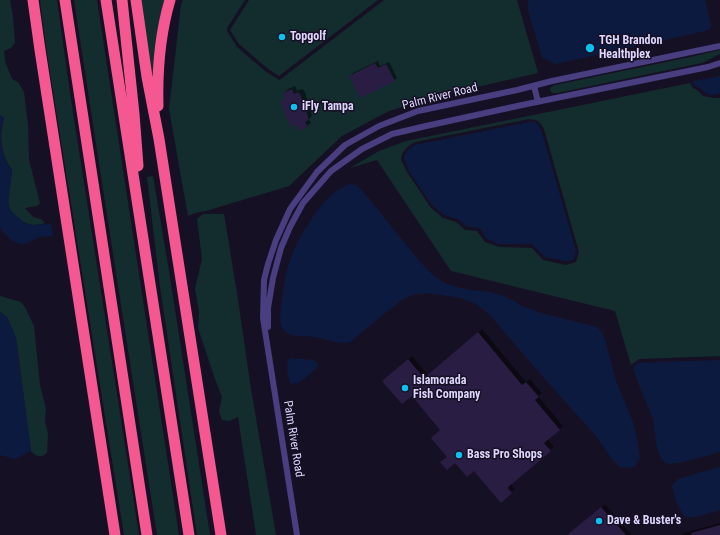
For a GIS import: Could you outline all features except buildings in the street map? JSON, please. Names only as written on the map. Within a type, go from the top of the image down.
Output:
[{"type":"highway","points":[[33,0],[115,535]]},
{"type":"highway","points":[[65,0],[147,535]]},
{"type":"highway","points":[[106,0],[189,535]]},
{"type":"highway","points":[[122,0],[137,147],[137,201]]},
{"type":"highway","points":[[136,0],[220,535]]},
{"type":"highway","points":[[158,139],[158,70],[164,25],[170,0]]},
{"type":"street","name":"Palm River Road","points":[[297,535],[263,318],[264,280],[276,240],[290,209],[317,172],[346,145],[379,126],[418,111],[720,46]]},
{"type":"street","name":"Palm River Road","points":[[268,346],[268,308],[273,278],[281,248],[290,227],[303,203],[331,171],[362,149],[392,134],[720,63]]},
{"type":"street","points":[[534,86],[538,102]]},
{"type":"green space","points":[[0,0],[10,0],[15,43],[11,48],[4,51],[5,61],[12,79],[18,82],[24,92],[28,125],[29,160],[40,203],[37,206],[25,208],[33,217],[41,219],[45,223],[38,225],[32,225],[19,219],[11,210],[8,201],[12,171],[3,149],[1,134],[4,118],[0,115]]},
{"type":"green space","points":[[40,0],[57,0],[70,93],[139,535],[124,535],[47,53]]},
{"type":"green space","points":[[74,0],[97,0],[179,535],[157,535]]},
{"type":"green space","points":[[140,0],[167,0],[155,76],[151,76]]},
{"type":"green space","points":[[183,0],[245,0],[227,28],[227,31],[237,47],[265,71],[279,80],[384,0],[517,0],[538,73],[424,99],[387,112],[342,136],[289,186],[188,216],[169,109],[181,5]]},
{"type":"green space","name":"Topgolf","points":[[249,0],[378,0],[279,76],[267,68],[239,44],[230,30]]},
{"type":"green space","points":[[720,50],[720,54],[702,63],[557,93],[552,93],[550,90],[551,87],[555,85]]},
{"type":"green space","points":[[690,83],[693,88],[703,96],[720,98],[720,356],[639,359],[631,365],[615,311],[451,271],[377,160],[350,168],[379,151],[406,141]],"holes":[[[529,119],[537,120],[544,129],[579,252],[576,262],[566,265],[543,260],[532,248],[499,247],[485,242],[477,231],[465,230],[456,222],[443,218],[431,208],[407,172],[401,160],[401,157],[407,147],[415,142]]]},
{"type":"green space","points":[[153,176],[210,535],[197,535],[160,287],[147,177]]},
{"type":"green space","points":[[203,214],[224,214],[251,389],[276,535],[256,535],[238,417],[229,421],[222,420],[219,411],[222,397],[198,328],[199,312],[195,289],[202,259],[197,219]]},
{"type":"green space","points":[[0,296],[21,302],[34,326],[40,385],[46,409],[45,422],[48,433],[47,453],[42,456],[37,456],[31,451],[16,338],[7,317],[0,312]]},
{"type":"water","name":"TGH Brandon Healthplex","points":[[705,0],[711,25],[710,29],[705,31],[556,64],[542,57],[528,10],[528,1]]},
{"type":"water","points":[[720,76],[719,94],[709,94],[693,83],[694,81]]},
{"type":"water","points":[[0,115],[4,118],[1,129],[1,143],[5,159],[12,171],[8,205],[11,211],[26,224],[51,224],[53,236],[41,237],[19,244],[4,233],[0,227]]},
{"type":"water","points":[[530,122],[537,123],[541,130],[576,251],[573,260],[566,261],[545,257],[532,244],[498,244],[486,238],[480,228],[466,226],[458,219],[444,215],[432,205],[409,171],[404,158],[407,151],[415,145]]},
{"type":"water","points":[[350,184],[356,185],[362,190],[420,262],[435,277],[449,285],[470,290],[489,292],[507,297],[522,306],[545,314],[597,327],[602,332],[616,381],[633,422],[640,458],[635,466],[630,468],[620,467],[612,459],[596,436],[489,314],[476,304],[461,298],[428,293],[415,294],[402,300],[350,342],[346,343],[315,337],[294,335],[286,332],[281,326],[280,319],[288,266],[292,255],[301,236],[323,204],[341,188]]},
{"type":"water","points":[[0,312],[7,317],[16,338],[31,451],[15,459],[0,455]]},
{"type":"water","points":[[290,358],[313,360],[318,364],[317,368],[300,382],[291,384],[287,369],[288,360]]},
{"type":"water","points":[[720,360],[720,452],[683,462],[669,464],[662,460],[657,448],[653,419],[633,367],[639,363]]},
{"type":"water","points":[[720,467],[720,510],[695,517],[685,517],[680,510],[672,485],[678,479]]},
{"type":"place","name":"Topgolf","points":[[282,37]]},
{"type":"place","name":"TGH Brandon Healthplex","points":[[590,48]]},
{"type":"place","name":"iFly Tampa","points":[[294,107]]},
{"type":"place","name":"Islamorada Fish Company","points":[[405,388]]},
{"type":"place","name":"Bass Pro Shops","points":[[459,455]]},
{"type":"place","name":"Dave & Buster's","points":[[599,521]]}]
